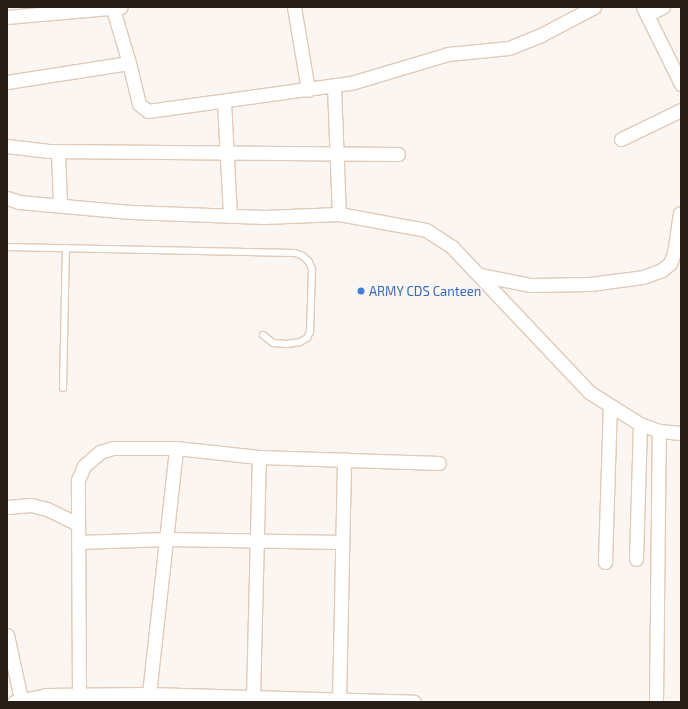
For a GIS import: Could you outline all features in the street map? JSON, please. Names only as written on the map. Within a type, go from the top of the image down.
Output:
[{"type":"street","points":[[294,7],[308,90]]},
{"type":"street","points":[[7,17],[118,8],[139,104],[143,109],[224,101],[334,86],[374,78],[448,54],[520,45],[594,7]]},
{"type":"street","points":[[662,7],[645,11],[681,84]]},
{"type":"street","points":[[7,82],[129,63]]},
{"type":"street","points":[[334,86],[339,214]]},
{"type":"street","points":[[224,101],[230,216]]},
{"type":"street","points":[[621,139],[681,110]]},
{"type":"street","points":[[7,146],[58,152],[337,155],[398,154]]},
{"type":"street","points":[[58,152],[60,205]]},
{"type":"street","points":[[7,198],[60,205],[230,216],[264,217],[339,214],[426,230],[452,247],[589,392],[610,407],[640,424],[659,431],[681,433]]},
{"type":"street","points":[[480,275],[531,285],[590,284],[643,277],[662,270],[670,263],[674,253],[680,213]]},
{"type":"street","points":[[605,562],[610,407]]},
{"type":"street","points":[[636,559],[640,424]]},
{"type":"street","points":[[656,702],[659,431]]},
{"type":"street","points":[[79,695],[78,480],[84,466],[100,452],[113,448],[176,448],[259,457],[439,462]]},
{"type":"street","points":[[149,694],[176,448]]},
{"type":"street","points":[[253,698],[259,457]]},
{"type":"street","points":[[339,701],[344,459]]},
{"type":"street","points":[[7,507],[31,505],[47,509],[78,524]]},
{"type":"street","points":[[78,542],[167,539],[342,542]]},
{"type":"street","points":[[7,635],[17,701],[79,695],[149,694],[310,701],[414,702]]},
{"type":"lane","points":[[7,247],[295,253],[303,256],[309,262],[312,269],[310,332],[307,338],[300,342],[287,344],[273,343],[264,335]]},
{"type":"lane","points":[[63,388],[66,248]]},
{"type":"place","name":"ARMY CDS Canteen","points":[[361,291]]}]
